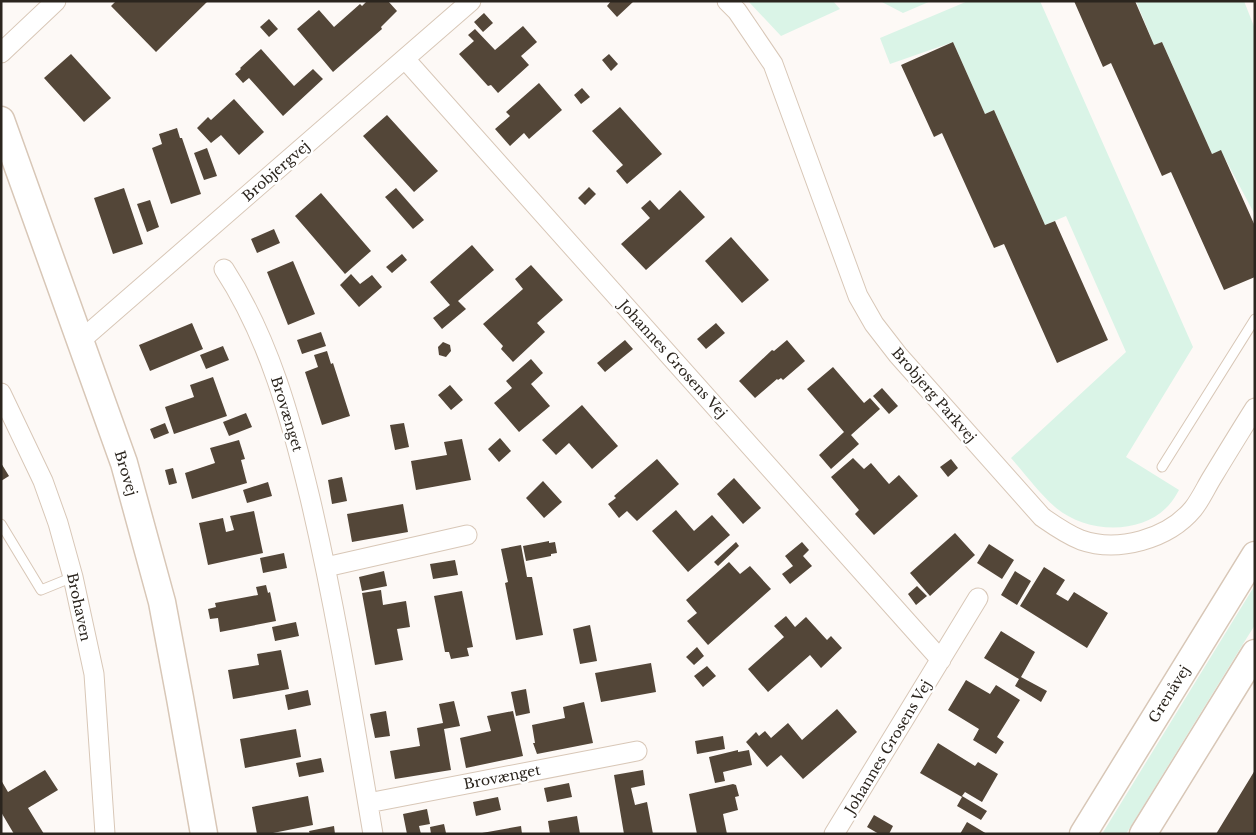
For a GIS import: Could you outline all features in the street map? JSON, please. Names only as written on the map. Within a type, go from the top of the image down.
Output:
[{"type":"street","points":[[1,53],[56,1]]},
{"type":"street","name":"Brobjergvej","points":[[80,341],[471,1]]},
{"type":"street","name":"Brobjerg Parkvej","points":[[727,1],[737,11],[773,64],[858,296],[874,324],[898,355],[1042,517],[1061,531],[1083,540],[1107,544],[1131,543],[1154,537],[1175,525],[1193,509],[1255,408]]},
{"type":"street","name":"Johannes Grosens Vej","points":[[405,59],[941,660]]},
{"type":"street","name":"Brovej","points":[[2,124],[124,463],[155,574],[180,698],[204,834]]},
{"type":"street","name":"Brovænget","points":[[224,269],[241,294],[271,360],[297,444],[326,567],[373,834]]},
{"type":"street","name":"Brohaven","points":[[1,393],[43,482],[58,523],[73,577],[94,674],[105,834]]},
{"type":"street","points":[[326,567],[467,535]]},
{"type":"street","name":"Grenåvej","points":[[1083,834],[1255,555]]},
{"type":"street","name":"Johannes Grosens Vej","points":[[834,834],[978,598]]},
{"type":"street","points":[[1143,834],[1255,652]]},
{"type":"street","name":"Brovænget","points":[[368,803],[637,751]]},
{"type":"lane","points":[[1162,467],[1255,319]]},
{"type":"lane","points":[[1,524],[40,590],[73,577]]},
{"type":"green space","points":[[748,1],[833,1],[840,9],[781,36]]},
{"type":"green space","points":[[880,1],[931,1],[903,13]]},
{"type":"green space","points":[[968,1],[1040,1],[1193,347],[1126,457],[1179,490],[1168,506],[1156,516],[1143,522],[1128,526],[1097,526],[1067,516],[1043,496],[1011,458],[1126,352],[1066,216],[1045,225],[994,110],[985,114],[953,42],[890,64],[880,38]]},
{"type":"green space","points":[[1136,1],[1244,1],[1255,29],[1255,215],[1221,151],[1212,154],[1162,42],[1154,45]]},
{"type":"green space","points":[[1255,585],[1255,625],[1126,834],[1102,834]]},
{"type":"building","points":[[116,1],[208,1],[156,52],[111,6]]},
{"type":"building","points":[[367,1],[388,1],[397,11],[381,27],[382,29],[333,72],[297,29],[319,10],[334,27],[360,4],[362,6]]},
{"type":"building","points":[[611,1],[634,1],[617,17],[607,6]]},
{"type":"building","points":[[1074,1],[1135,1],[1154,45],[1162,42],[1212,154],[1221,150],[1255,226],[1255,277],[1224,290],[1171,172],[1162,176],[1111,63],[1103,67]]},
{"type":"building","points":[[484,13],[493,23],[483,32],[474,22]]},
{"type":"building","points":[[269,19],[278,29],[269,37],[260,27]]},
{"type":"building","points":[[523,26],[537,42],[521,56],[529,65],[498,93],[491,85],[488,86],[459,54],[474,41],[468,35],[475,29],[495,50]]},
{"type":"building","points":[[953,42],[985,114],[994,110],[1045,225],[1055,221],[1108,340],[1057,363],[1004,244],[994,248],[942,133],[934,137],[901,65]]},
{"type":"building","points":[[261,49],[294,86],[313,69],[323,79],[283,116],[249,78],[243,83],[235,74]]},
{"type":"building","points":[[71,54],[111,98],[84,122],[44,78]]},
{"type":"building","points":[[609,54],[618,64],[611,71],[602,60]]},
{"type":"building","points":[[539,83],[562,110],[529,139],[524,133],[510,146],[495,129],[510,116],[506,112]]},
{"type":"building","points":[[582,88],[590,97],[581,104],[574,95]]},
{"type":"building","points":[[234,99],[264,132],[239,155],[221,135],[211,143],[197,128],[208,117],[211,120]]},
{"type":"building","points":[[620,107],[662,154],[627,184],[616,171],[623,165],[592,131]]},
{"type":"building","points":[[387,115],[438,171],[414,192],[363,136]]},
{"type":"building","points":[[177,128],[201,194],[171,204],[152,148],[162,144],[159,134]]},
{"type":"building","points":[[207,148],[217,176],[204,180],[194,153]]},
{"type":"building","points":[[589,187],[596,194],[585,205],[578,198]]},
{"type":"building","points":[[124,188],[143,244],[113,254],[94,198]]},
{"type":"building","points":[[396,188],[424,220],[413,229],[385,197]]},
{"type":"building","points":[[680,190],[705,217],[646,270],[621,244],[650,218],[641,208],[650,200],[659,210]]},
{"type":"building","points":[[321,193],[371,251],[345,274],[295,216]]},
{"type":"building","points":[[150,200],[159,227],[147,232],[137,204]]},
{"type":"building","points":[[274,229],[280,243],[257,253],[251,239]]},
{"type":"building","points":[[731,237],[769,280],[742,303],[705,261]]},
{"type":"building","points":[[472,245],[494,270],[458,301],[466,309],[442,329],[433,318],[450,305],[430,282]]},
{"type":"building","points":[[402,254],[407,260],[392,273],[386,267]]},
{"type":"building","points":[[293,261],[315,314],[288,325],[267,272]]},
{"type":"building","points":[[531,265],[563,300],[537,323],[545,332],[513,362],[501,349],[503,346],[483,324],[523,289],[515,279]]},
{"type":"building","points":[[351,274],[360,284],[372,275],[382,287],[359,307],[340,285]]},
{"type":"building","points":[[192,323],[203,349],[150,371],[139,345]]},
{"type":"building","points":[[716,323],[725,333],[706,349],[697,339]]},
{"type":"building","points":[[321,332],[326,346],[302,354],[297,340]]},
{"type":"building","points":[[625,340],[633,349],[605,372],[597,363]]},
{"type":"building","points":[[787,340],[805,361],[783,380],[781,378],[777,379],[755,398],[739,381],[772,350],[774,351]]},
{"type":"building","points":[[443,342],[450,345],[451,351],[446,357],[439,355],[438,347]]},
{"type":"building","points":[[223,346],[229,360],[206,369],[200,355]]},
{"type":"building","points":[[327,351],[331,364],[333,363],[350,416],[322,425],[305,372],[318,367],[314,355]]},
{"type":"building","points":[[531,359],[543,373],[531,384],[550,406],[519,432],[494,403],[512,388],[506,381]]},
{"type":"building","points":[[833,367],[864,403],[870,398],[880,409],[851,435],[859,444],[831,469],[819,455],[844,432],[807,389]]},
{"type":"building","points":[[213,377],[227,416],[174,434],[165,407],[194,397],[190,385]]},
{"type":"building","points":[[450,385],[463,400],[451,410],[438,395]]},
{"type":"building","points":[[882,388],[898,406],[889,414],[873,396]]},
{"type":"building","points":[[582,405],[618,446],[592,469],[569,443],[556,455],[542,440]]},
{"type":"building","points":[[246,413],[252,427],[229,436],[223,422]]},
{"type":"building","points":[[165,423],[169,433],[154,439],[150,429]]},
{"type":"building","points":[[404,423],[409,447],[395,450],[390,425]]},
{"type":"building","points":[[500,438],[511,451],[499,462],[488,449]]},
{"type":"building","points":[[462,439],[471,480],[416,490],[411,461],[447,455],[444,442]]},
{"type":"building","points":[[239,440],[245,459],[241,460],[247,483],[192,499],[185,473],[215,463],[210,448]]},
{"type":"building","points":[[853,458],[864,469],[871,463],[889,484],[899,475],[918,496],[874,535],[855,514],[859,510],[831,477]]},
{"type":"building","points":[[657,459],[679,484],[637,521],[627,511],[619,518],[608,504],[616,498],[614,496]]},
{"type":"building","points":[[951,459],[958,468],[948,477],[940,467]]},
{"type":"building","points":[[1,463],[9,476],[1,481]]},
{"type":"building","points":[[173,468],[177,483],[169,485],[165,470]]},
{"type":"building","points":[[342,477],[347,501],[332,504],[328,480]]},
{"type":"building","points":[[734,478],[761,508],[743,524],[717,494]]},
{"type":"building","points":[[543,481],[562,502],[544,518],[526,498]]},
{"type":"building","points":[[268,482],[272,496],[247,503],[243,490]]},
{"type":"building","points":[[403,504],[408,532],[352,542],[347,514]]},
{"type":"building","points":[[676,510],[694,531],[712,515],[730,535],[688,572],[652,531]]},
{"type":"building","points":[[254,511],[263,553],[208,565],[199,523],[223,518],[226,532],[234,530],[230,516]]},
{"type":"building","points":[[955,533],[975,555],[930,596],[910,573]]},
{"type":"building","points":[[549,541],[549,543],[555,542],[557,553],[526,561],[523,546]]},
{"type":"building","points":[[736,542],[739,546],[718,566],[714,562]]},
{"type":"building","points":[[802,542],[809,550],[803,556],[812,566],[790,584],[782,574],[793,566],[785,556]]},
{"type":"building","points":[[989,544],[1014,560],[1002,579],[977,563]]},
{"type":"building","points":[[521,545],[527,577],[532,577],[543,635],[516,640],[505,583],[508,582],[501,549]]},
{"type":"building","points":[[284,553],[287,568],[263,573],[260,558]]},
{"type":"building","points":[[455,560],[458,575],[433,579],[430,564]]},
{"type":"building","points":[[729,562],[740,574],[750,566],[771,589],[708,645],[687,621],[697,613],[686,600]]},
{"type":"building","points":[[1044,567],[1065,580],[1056,594],[1068,601],[1074,592],[1108,613],[1087,648],[1020,606]]},
{"type":"building","points":[[384,571],[387,586],[362,591],[359,577]]},
{"type":"building","points":[[1015,571],[1031,581],[1017,605],[1001,595]]},
{"type":"building","points":[[266,585],[268,593],[270,592],[276,621],[220,632],[218,618],[210,619],[208,609],[216,607],[215,603],[258,595],[256,587]]},
{"type":"building","points":[[917,586],[927,596],[916,605],[908,594]]},
{"type":"building","points":[[381,590],[383,605],[406,601],[410,627],[397,629],[403,660],[375,665],[362,593]]},
{"type":"building","points":[[462,591],[473,647],[467,648],[469,656],[451,659],[449,652],[445,652],[434,596]]},
{"type":"building","points":[[786,616],[795,627],[806,617],[827,640],[831,636],[842,648],[821,668],[810,655],[768,692],[748,669],[784,637],[774,626]]},
{"type":"building","points":[[296,622],[299,636],[275,641],[272,627]]},
{"type":"building","points":[[590,625],[597,661],[580,664],[573,629]]},
{"type":"building","points":[[1001,631],[1035,652],[1021,677],[1047,691],[1041,702],[1015,686],[1019,679],[984,658]]},
{"type":"building","points":[[697,647],[704,656],[694,665],[686,657]]},
{"type":"building","points":[[281,650],[289,689],[233,699],[228,670],[259,665],[257,654]]},
{"type":"building","points":[[651,663],[656,692],[601,702],[595,673]]},
{"type":"building","points":[[707,666],[716,676],[703,687],[694,676]]},
{"type":"building","points":[[966,680],[990,694],[996,685],[1020,700],[997,737],[1004,742],[996,754],[973,740],[979,729],[948,710]]},
{"type":"building","points":[[526,689],[530,713],[516,716],[511,692]]},
{"type":"building","points":[[308,690],[311,705],[288,710],[285,695]]},
{"type":"building","points":[[454,701],[460,726],[444,729],[451,770],[395,779],[390,751],[420,746],[417,728],[443,723],[439,704]]},
{"type":"building","points":[[584,702],[593,743],[537,754],[533,743],[535,743],[532,725],[565,718],[563,707]]},
{"type":"building","points":[[837,709],[857,732],[803,779],[781,755],[767,767],[746,742],[756,732],[759,736],[765,731],[771,738],[788,723],[802,740]]},
{"type":"building","points":[[386,711],[390,736],[375,738],[370,714]]},
{"type":"building","points":[[513,711],[523,756],[466,768],[460,738],[491,731],[487,716]]},
{"type":"building","points":[[296,729],[301,757],[245,768],[240,739]]},
{"type":"building","points":[[723,736],[725,749],[697,754],[695,741]]},
{"type":"building","points":[[938,743],[975,766],[978,762],[998,774],[982,802],[965,792],[962,796],[987,811],[981,820],[957,806],[962,797],[920,773]]},
{"type":"building","points":[[738,750],[738,752],[749,750],[752,765],[723,772],[725,781],[715,783],[709,757]]},
{"type":"building","points":[[321,758],[324,772],[299,777],[296,763]]},
{"type":"building","points":[[45,770],[58,790],[28,808],[44,834],[14,834],[1,812],[1,780],[8,792]]},
{"type":"building","points":[[643,770],[645,785],[631,788],[635,805],[647,802],[653,834],[624,834],[614,775]]},
{"type":"building","points":[[1255,770],[1255,834],[1216,834],[1249,780]]},
{"type":"building","points":[[569,783],[572,797],[547,802],[544,788]]},
{"type":"building","points":[[733,784],[736,785],[739,796],[735,797],[738,810],[723,814],[727,834],[697,834],[689,794]]},
{"type":"building","points":[[308,796],[313,825],[268,834],[257,834],[252,807]]},
{"type":"building","points":[[498,797],[501,810],[476,816],[473,802]]},
{"type":"building","points":[[427,809],[430,824],[419,826],[421,834],[407,834],[403,814]]},
{"type":"building","points":[[874,815],[893,826],[889,834],[879,834],[867,827]]},
{"type":"building","points":[[577,816],[580,834],[550,834],[548,821]]},
{"type":"building","points":[[967,822],[987,834],[960,834]]},
{"type":"building","points":[[444,824],[446,833],[431,834],[430,827]]},
{"type":"building","points":[[334,826],[335,834],[310,834],[309,831]]},
{"type":"building","points":[[521,826],[522,834],[482,834],[482,833]]}]
